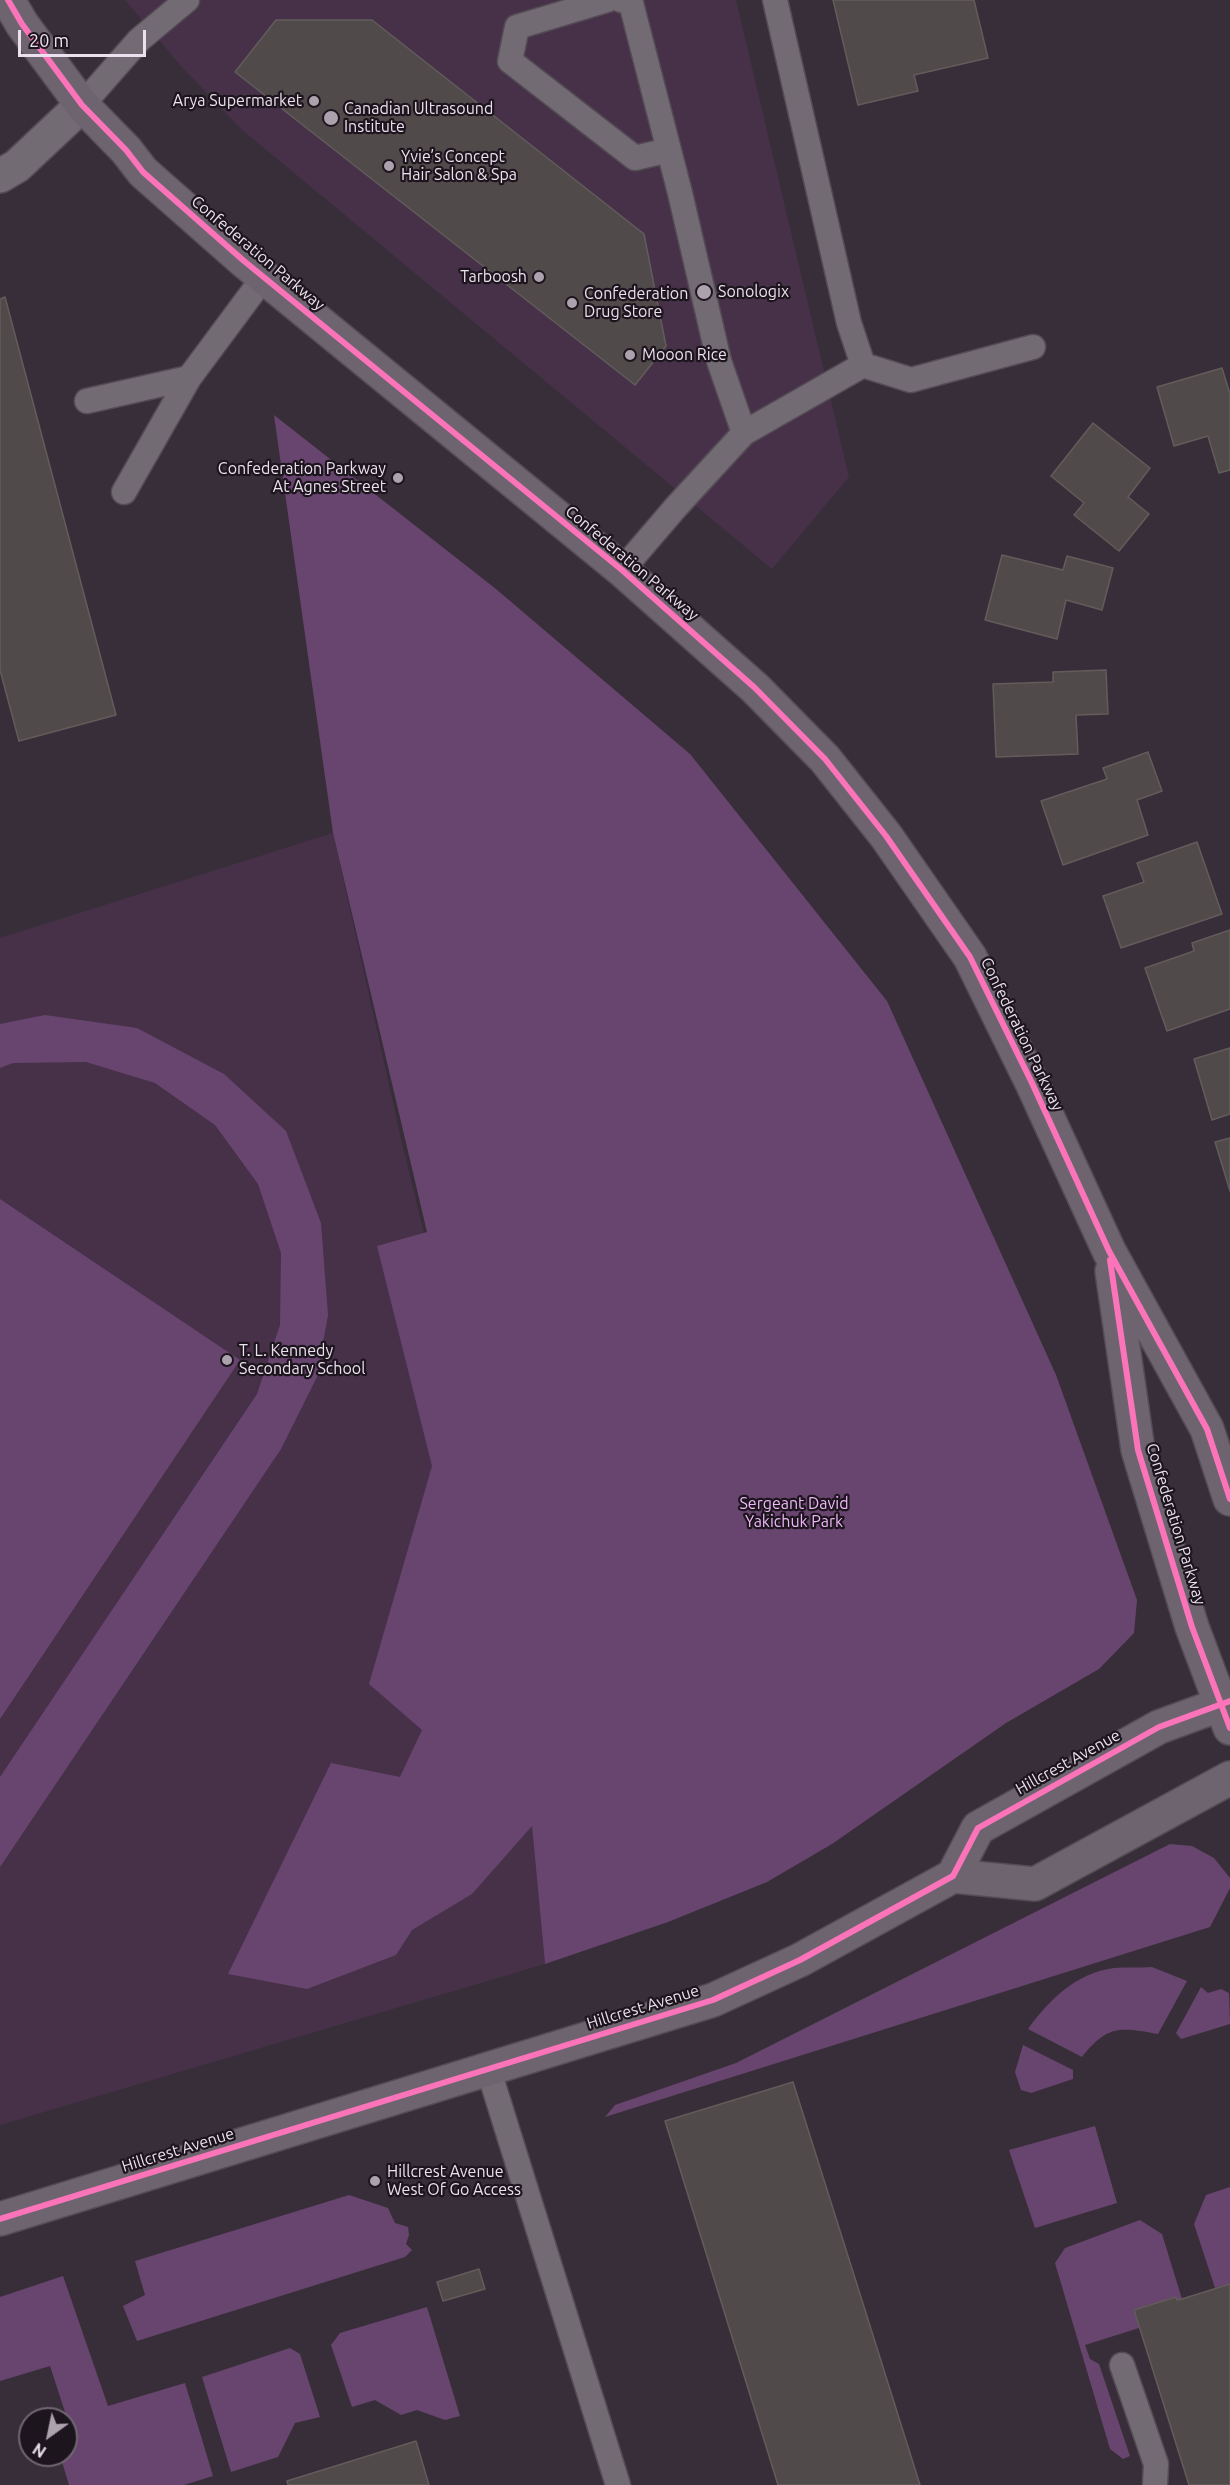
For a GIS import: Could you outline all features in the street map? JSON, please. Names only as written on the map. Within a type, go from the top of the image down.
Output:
[{"type":"street","name":"Confederation Parkway","points":[[8,0],[22,24],[82,105],[143,171],[264,277],[622,570],[755,688],[825,759],[886,836],[970,957],[1032,1083],[1109,1251],[1207,1429],[1230,1499]]},
{"type":"street","points":[[0,176],[17,166],[82,105]]},
{"type":"street","name":"Confederation Parkway","points":[[1109,1251],[1138,1450],[1192,1627],[1228,1711]]},
{"type":"street","name":"Hillcrest Avenue","points":[[0,2219],[712,2000],[800,1960],[953,1876],[978,1828],[1160,1727],[1228,1711]]},
{"type":"street","points":[[953,1876],[1035,1884],[1230,1778]]},
{"type":"lane","points":[[82,105],[139,40],[186,0]]},
{"type":"lane","points":[[607,0],[518,27],[510,61],[635,158],[669,150]]},
{"type":"lane","points":[[621,0],[631,3],[669,150],[719,361],[744,433]]},
{"type":"lane","points":[[775,0],[849,323],[863,365]]},
{"type":"lane","points":[[124,492],[189,378],[264,277]]},
{"type":"lane","points":[[622,570],[744,433],[863,365],[911,380],[1033,347]]},
{"type":"lane","points":[[87,400],[189,378]]},
{"type":"lane","points":[[488,2068],[618,2485]]},
{"type":"lane","points":[[1122,2365],[1156,2464],[1155,2485]]},
{"type":"shaded area","points":[[125,0],[736,0],[849,477],[772,569],[241,129],[180,65]]},
{"type":"shaded area","name":"T. L. Kennedy Secondary School","points":[[333,833],[401,1139],[509,1580],[545,1964],[0,2125],[0,938]]},
{"type":"green space","name":"Sergeant David Yakichuk Park","points":[[274,415],[496,589],[690,754],[887,1001],[1056,1375],[1137,1600],[1134,1633],[1099,1669],[1006,1723],[832,1844],[767,1882],[668,1922],[545,1964],[532,1826],[472,1894],[412,1930],[396,1955],[307,1989],[228,1974],[331,1763],[400,1777],[422,1730],[369,1684],[432,1466],[377,1246],[427,1232],[333,833]]},
{"type":"green space","points":[[45,1015],[137,1028],[224,1074],[286,1131],[321,1223],[328,1315],[317,1377],[281,1449],[0,1867],[0,1777],[257,1394],[280,1325],[281,1253],[258,1184],[215,1125],[155,1083],[86,1062],[13,1063],[0,1068],[0,1024]]},
{"type":"green space","points":[[0,1199],[240,1360],[0,1719]]},
{"type":"green space","points":[[1170,1844],[1192,1846],[1214,1858],[1230,1878],[1230,1888],[1210,1927],[605,2117],[615,2105],[736,2063]]},
{"type":"green space","points":[[1152,1967],[1187,1981],[1158,2034],[1134,2030],[1115,2031],[1099,2039],[1082,2057],[1028,2029],[1054,1998],[1087,1976],[1114,1968]]},
{"type":"green space","points":[[1201,1987],[1208,1993],[1221,1989],[1229,1993],[1230,2024],[1181,2039],[1176,2033]]},
{"type":"green space","points":[[1023,2045],[1073,2070],[1073,2079],[1031,2093],[1021,2090],[1015,2072]]},
{"type":"green space","points":[[1095,2126],[1117,2203],[1035,2228],[1009,2150]]},
{"type":"green space","points":[[1230,2187],[1230,2284],[1215,2288],[1194,2224],[1206,2195]]},
{"type":"green space","points":[[349,2195],[388,2208],[395,2223],[408,2227],[409,2235],[406,2244],[412,2250],[405,2257],[137,2341],[123,2306],[145,2295],[135,2261]]},
{"type":"green space","points":[[1140,2220],[1162,2234],[1182,2299],[1177,2300],[1176,2297],[1134,2310],[1139,2328],[1085,2345],[1090,2359],[1099,2364],[1130,2456],[1123,2459],[1110,2449],[1055,2263],[1065,2248]]},
{"type":"green space","points":[[63,2276],[108,2406],[185,2383],[213,2476],[184,2485],[69,2485],[64,2467],[78,2467],[78,2407],[63,2407],[50,2366],[0,2381],[0,2297]]},
{"type":"green space","points":[[427,2307],[460,2416],[445,2420],[417,2410],[401,2415],[375,2400],[352,2407],[331,2345],[340,2333]]},
{"type":"green space","points":[[290,2348],[300,2354],[320,2417],[295,2423],[278,2457],[231,2472],[202,2377]]},
{"type":"building","points":[[833,0],[974,0],[988,58],[914,75],[918,91],[858,105]]},
{"type":"building","points":[[276,20],[372,20],[644,234],[666,346],[635,385],[235,72]]},
{"type":"building","points":[[5,297],[116,715],[19,741],[0,670],[0,299]]},
{"type":"building","points":[[1222,368],[1230,394],[1230,470],[1219,473],[1208,436],[1174,446],[1157,387]]},
{"type":"building","points":[[1093,423],[1150,468],[1128,497],[1149,514],[1119,551],[1074,515],[1084,503],[1051,476]]},
{"type":"building","points":[[1002,555],[1063,570],[1067,556],[1113,568],[1102,610],[1066,600],[1057,639],[985,620]]},
{"type":"building","points":[[1106,670],[1108,714],[1076,715],[1078,754],[996,757],[993,684],[1053,682],[1053,672]]},
{"type":"building","points":[[1148,752],[1162,791],[1137,800],[1148,835],[1063,865],[1041,801],[1107,779],[1103,768]]},
{"type":"building","points":[[1197,842],[1222,914],[1121,948],[1103,896],[1144,882],[1137,863]]},
{"type":"building","points":[[1230,930],[1230,1009],[1167,1031],[1145,968],[1194,951],[1192,943]]},
{"type":"building","points":[[1230,1048],[1230,1114],[1212,1120],[1194,1059]]},
{"type":"building","points":[[1230,1138],[1230,1191],[1215,1142]]},
{"type":"building","points":[[793,2082],[920,2485],[778,2485],[665,2121]]},
{"type":"building","points":[[479,2269],[485,2289],[443,2301],[437,2282]]},
{"type":"building","points":[[1230,2284],[1230,2485],[1189,2485],[1134,2310],[1176,2297],[1177,2300],[1182,2299]]},
{"type":"building","points":[[416,2441],[429,2485],[288,2485],[287,2481]]},
{"type":"cycle path","points":[[8,0],[22,24],[82,105],[126,150],[143,172],[244,261],[622,570],[755,688],[825,759],[886,836],[970,957],[1032,1083],[1109,1251],[1207,1429],[1230,1499]]},
{"type":"cycle path","points":[[1110,1260],[1138,1450],[1192,1627],[1230,1728]]},
{"type":"cycle path","points":[[0,2219],[713,2000],[800,1960],[953,1876],[978,1828],[1159,1727],[1230,1701]]},
{"type":"place","name":"Arya Supermarket","points":[[314,101]]},
{"type":"place","name":"Canadian Ultrasound Institute","points":[[331,118]]},
{"type":"place","name":"Yvie’s Concept Hair Salon & Spa","points":[[389,166]]},
{"type":"place","name":"Tarboosh","points":[[539,277]]},
{"type":"place","name":"Sonologix","points":[[704,292]]},
{"type":"place","name":"Confederation Drug Store","points":[[572,303]]},
{"type":"place","name":"Mooon Rice","points":[[630,355]]},
{"type":"place","name":"Confederation Parkway At Agnes Street","points":[[398,478]]},
{"type":"place","name":"T. L. Kennedy Secondary School","points":[[227,1360]]},
{"type":"place","name":"Hillcrest Avenue West Of Go Access","points":[[375,2181]]}]
